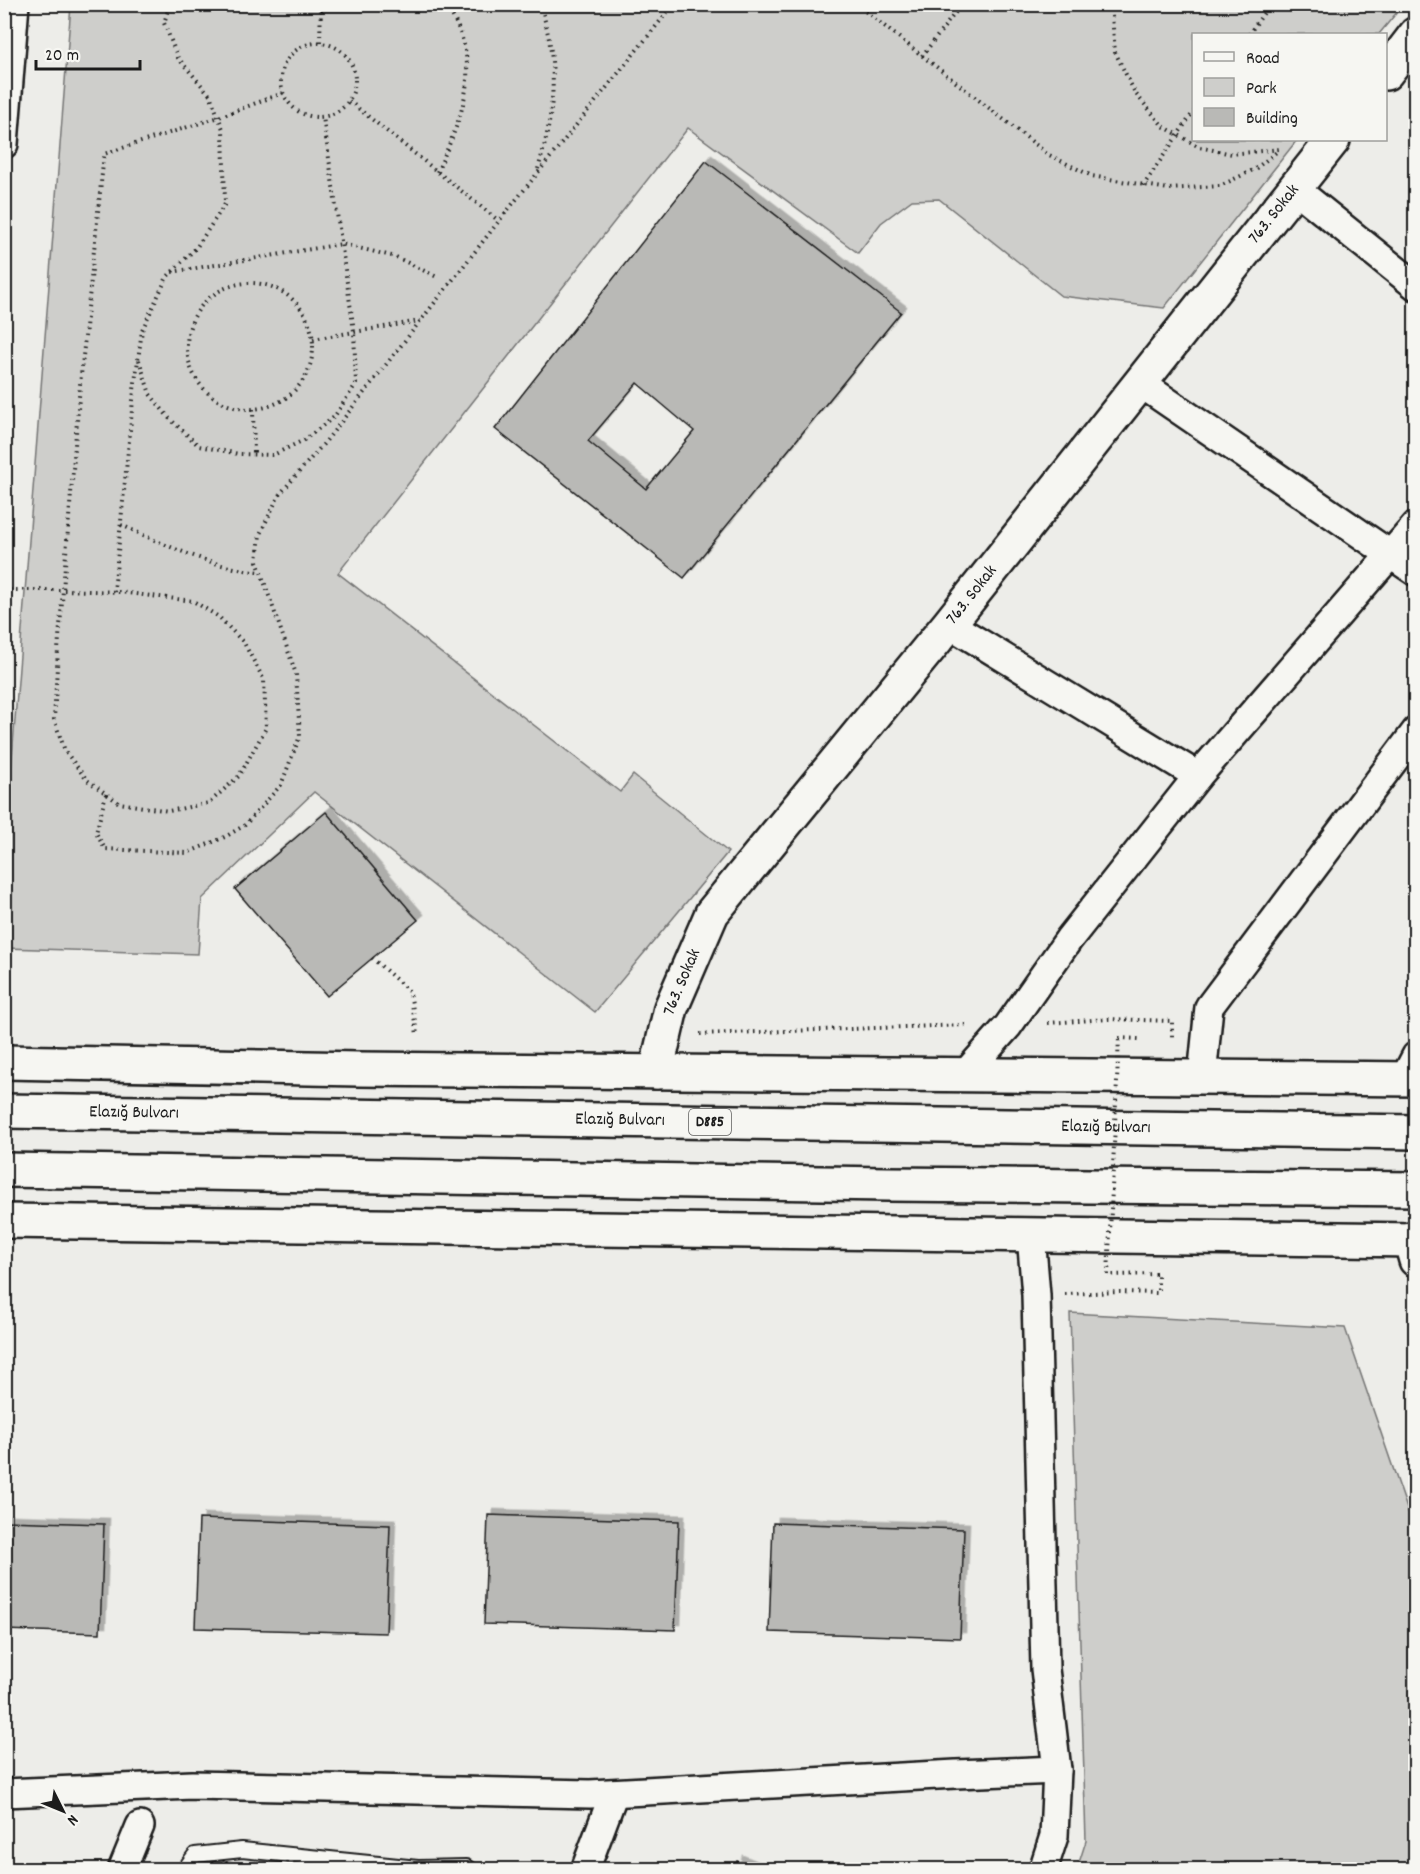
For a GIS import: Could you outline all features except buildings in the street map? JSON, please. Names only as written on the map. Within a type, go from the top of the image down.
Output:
[{"type":"main road","points":[[1387,72],[1416,34]]},
{"type":"main road","name":"763. Sokak","points":[[656,1071],[671,1008],[712,913],[949,624],[1332,141]]},
{"type":"main road","points":[[4,1062],[346,1069],[1202,1077],[1412,1071]]},
{"type":"main road","name":"Elazığ Bulvarı","points":[[4,1111],[1416,1132]]},
{"type":"main road","points":[[4,1170],[888,1184],[1416,1189]]},
{"type":"main road","points":[[4,1221],[1031,1235],[1414,1246]]},
{"type":"street","points":[[4,144],[15,4]]},
{"type":"street","points":[[1294,188],[1416,286]]},
{"type":"street","points":[[1140,383],[1416,572]]},
{"type":"street","points":[[965,1074],[1008,1026],[1069,939],[1198,776],[1416,525]]},
{"type":"street","points":[[949,624],[1198,776]]},
{"type":"street","points":[[1202,1077],[1209,1007],[1416,731]]},
{"type":"street","points":[[1031,1235],[1036,1295],[1045,1669],[1057,1770],[1054,1836],[1043,1869]]},
{"type":"street","points":[[4,1793],[192,1785],[590,1794],[1057,1770]]},
{"type":"street","points":[[585,1869],[614,1793]]},
{"type":"street","points":[[123,1869],[140,1826]]},
{"type":"lane","points":[[184,1869],[195,1855],[242,1850],[418,1868],[466,1867],[470,1869]]},
{"type":"path","points":[[114,592],[142,330],[167,277],[196,249],[225,204],[223,129],[210,95],[177,57],[164,23],[170,4]]},
{"type":"path","points":[[320,42],[321,4]]},
{"type":"path","points":[[437,171],[455,133],[468,85],[465,50],[454,17],[445,4]]},
{"type":"path","points":[[537,173],[548,133],[553,89],[550,46],[541,4]]},
{"type":"path","points":[[106,794],[96,833],[105,849],[187,853],[225,837],[245,825],[281,785],[300,736],[296,674],[257,561],[260,534],[279,495],[326,441],[537,173],[674,4]]},
{"type":"path","points":[[856,4],[1049,155],[1092,176],[1168,189],[1220,186],[1255,169],[1287,145]]},
{"type":"path","points":[[922,56],[962,4]]},
{"type":"path","points":[[1111,4],[1115,52],[1135,93],[1163,126],[1199,147],[1232,154],[1280,150]]},
{"type":"path","points":[[1250,33],[1270,4]]},
{"type":"path","points":[[320,42],[334,46],[344,52],[352,62],[356,86],[349,101],[335,114],[311,117],[299,112],[289,104],[283,93],[280,80],[288,57],[298,48],[309,43],[320,42]]},
{"type":"path","points":[[4,590],[63,590],[114,592],[194,601],[219,617],[244,643],[264,680],[266,728],[239,776],[209,803],[169,811],[119,803],[87,780],[65,751],[54,718],[63,590],[80,385],[104,154],[219,117],[283,93]]},
{"type":"path","points":[[349,101],[499,221]]},
{"type":"path","points":[[1143,186],[1192,114]]},
{"type":"path","points":[[138,357],[150,394],[170,418],[199,446],[239,454],[273,455],[304,440],[334,417],[356,384],[354,331],[323,117]]},
{"type":"path","points":[[172,273],[342,244],[396,256],[437,277]]},
{"type":"path","points":[[240,283],[261,283],[280,290],[297,302],[308,320],[313,339],[312,360],[304,379],[291,394],[273,405],[253,409],[232,407],[213,397],[198,382],[188,363],[186,342],[192,321],[203,303],[220,290],[240,283]]},
{"type":"path","points":[[313,339],[421,321]]},
{"type":"path","points":[[253,409],[254,454]]},
{"type":"path","points":[[121,525],[189,554],[236,570],[261,572]]},
{"type":"path","points":[[372,958],[410,992],[417,1034]]},
{"type":"path","points":[[664,1035],[1008,1026],[1108,1019],[1172,1021],[1172,1041],[1161,1040]]},
{"type":"path","points":[[405,1034],[429,1034]]},
{"type":"path","points":[[1036,1295],[1158,1293],[1158,1274],[1108,1275],[1119,1038],[1140,1040]]},
{"type":"green space","points":[[71,4],[1403,5],[1380,33],[1192,33],[1192,141],[1296,141],[1164,308],[1061,296],[939,199],[912,200],[881,223],[858,253],[688,128],[338,573],[620,792],[633,775],[728,852],[595,1012],[314,792],[202,899],[198,954],[5,948],[5,847]]},
{"type":"green space","points":[[1070,1313],[1345,1328],[1415,1532],[1415,1869],[1077,1869],[1086,1841]]}]
